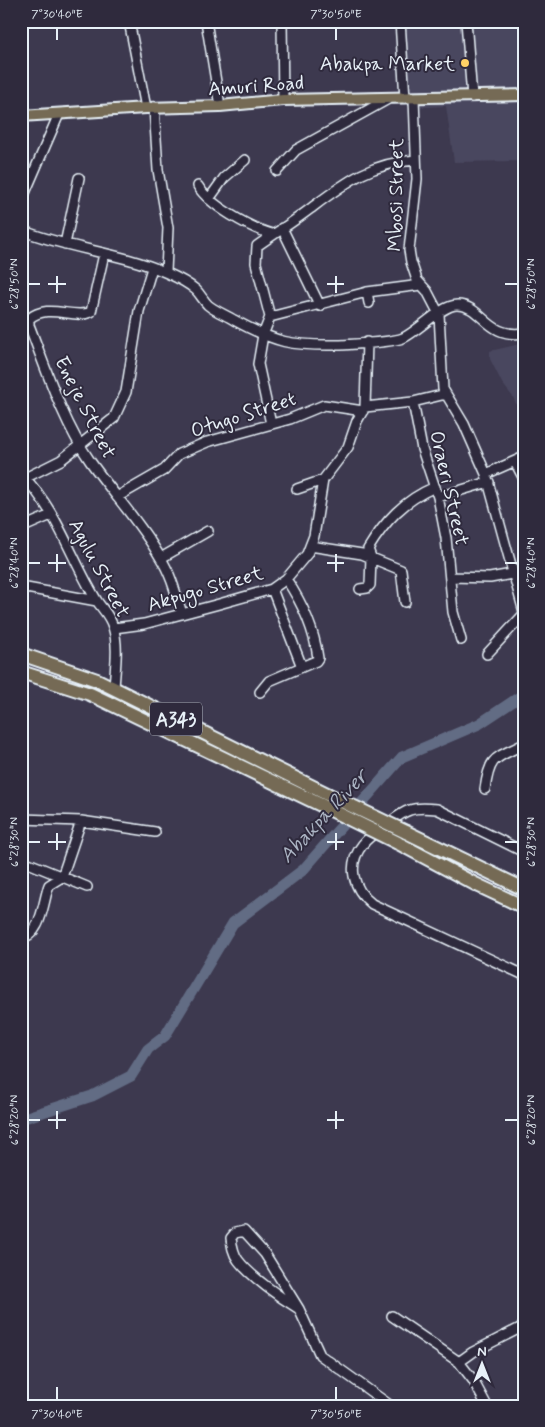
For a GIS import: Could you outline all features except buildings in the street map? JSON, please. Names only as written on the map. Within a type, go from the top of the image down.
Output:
[{"type":"highway","name":"A343","points":[[21,654],[53,664],[114,688],[324,800],[398,843],[475,884],[524,906]]},
{"type":"highway","name":"A343","points":[[21,672],[90,694],[324,800],[406,832],[524,889]]},
{"type":"main road","name":"Amuri Road","points":[[21,116],[150,108],[220,106],[284,100],[472,98],[524,95]]},
{"type":"street","points":[[129,21],[150,108],[168,228],[166,272]]},
{"type":"street","points":[[206,21],[220,106]]},
{"type":"street","points":[[282,21],[284,100]]},
{"type":"street","name":"Mbosi Street","points":[[400,21],[416,160],[409,250],[417,280],[439,314]]},
{"type":"street","points":[[466,21],[472,98]]},
{"type":"street","points":[[277,171],[296,150],[390,98]]},
{"type":"street","points":[[21,202],[59,114]]},
{"type":"street","points":[[209,199],[224,178],[245,160]]},
{"type":"street","points":[[271,424],[258,364],[263,335],[270,318],[256,263],[256,246],[330,193],[365,171],[388,163],[416,160]]},
{"type":"street","points":[[65,244],[79,178]]},
{"type":"street","points":[[198,186],[209,199],[241,220],[272,234]]},
{"type":"street","points":[[282,228],[320,306]]},
{"type":"street","points":[[21,230],[166,272],[195,290],[209,305],[263,335],[292,344],[401,339],[447,308],[456,305],[471,309],[500,332],[510,335],[524,333]]},
{"type":"street","name":"Eneje Street","points":[[104,254],[91,312],[84,314],[58,311],[34,315],[29,320],[29,325],[47,371],[81,444],[90,460],[136,520],[161,558],[173,583],[182,614]]},
{"type":"street","points":[[23,476],[61,460],[114,418],[122,404],[139,312],[152,268]]},
{"type":"street","points":[[270,318],[367,292],[421,285]]},
{"type":"street","points":[[367,292],[369,303]]},
{"type":"street","points":[[439,314],[441,377],[446,394],[464,424],[488,478],[505,537],[512,574],[524,613],[487,654]]},
{"type":"street","name":"Akpugo Street","points":[[114,628],[144,624],[272,589],[286,579],[307,554],[322,480],[348,447],[364,409],[367,342]]},
{"type":"street","name":"Otugo Street","points":[[117,497],[164,470],[179,454],[191,448],[271,424],[324,405],[364,409],[412,402],[446,394]]},
{"type":"street","name":"Oraeri Street","points":[[412,402],[422,449],[438,497],[451,577],[453,612],[460,640]]},
{"type":"street","points":[[438,497],[488,478],[524,457]]},
{"type":"street","points":[[515,462],[524,479]]},
{"type":"street","name":"Agulu Street","points":[[23,476],[63,531],[97,601],[108,615],[114,628],[116,651],[114,688]]},
{"type":"street","points":[[297,489],[322,480]]},
{"type":"street","points":[[360,589],[367,588],[370,585],[370,555],[368,550],[388,519],[416,494],[435,487]]},
{"type":"street","points":[[21,528],[51,515]]},
{"type":"street","points":[[161,558],[208,531]]},
{"type":"street","points":[[310,546],[370,555],[401,570],[405,602]]},
{"type":"street","points":[[451,577],[490,578],[512,574]]},
{"type":"street","points":[[260,692],[269,682],[316,661],[317,654],[312,628],[303,605],[286,579]]},
{"type":"street","points":[[21,587],[97,601]]},
{"type":"street","points":[[272,589],[302,666]]},
{"type":"street","points":[[485,789],[488,766],[496,759],[524,744]]},
{"type":"street","points":[[524,852],[437,809],[411,809],[397,816],[363,843],[356,855],[353,869],[355,884],[363,896],[372,904],[524,975]]},
{"type":"street","points":[[21,820],[81,821],[155,832]]},
{"type":"street","points":[[21,938],[31,934],[38,924],[48,885],[62,877],[81,821]]},
{"type":"street","points":[[21,860],[87,887]]},
{"type":"street","points":[[299,1309],[281,1298],[238,1261],[232,1250],[230,1238],[235,1233],[244,1231],[254,1239],[299,1309],[320,1355],[391,1406]]},
{"type":"street","points":[[392,1316],[458,1362],[473,1380],[487,1406]]},
{"type":"street","points":[[458,1362],[524,1326]]},
{"type":"shaded area","name":"Abakpa Market","points":[[404,21],[524,21],[524,161],[454,162],[446,106],[408,108]]},
{"type":"shaded area","points":[[524,343],[523,419],[513,397],[502,383],[490,359],[490,351]]},
{"type":"waterway","name":"Abakpa River","points":[[21,1119],[92,1096],[131,1076],[148,1049],[165,1036],[233,923],[303,870],[402,757],[479,724],[524,694]]},
{"type":"place","name":"Abakpa Market","points":[[465,63]]}]
